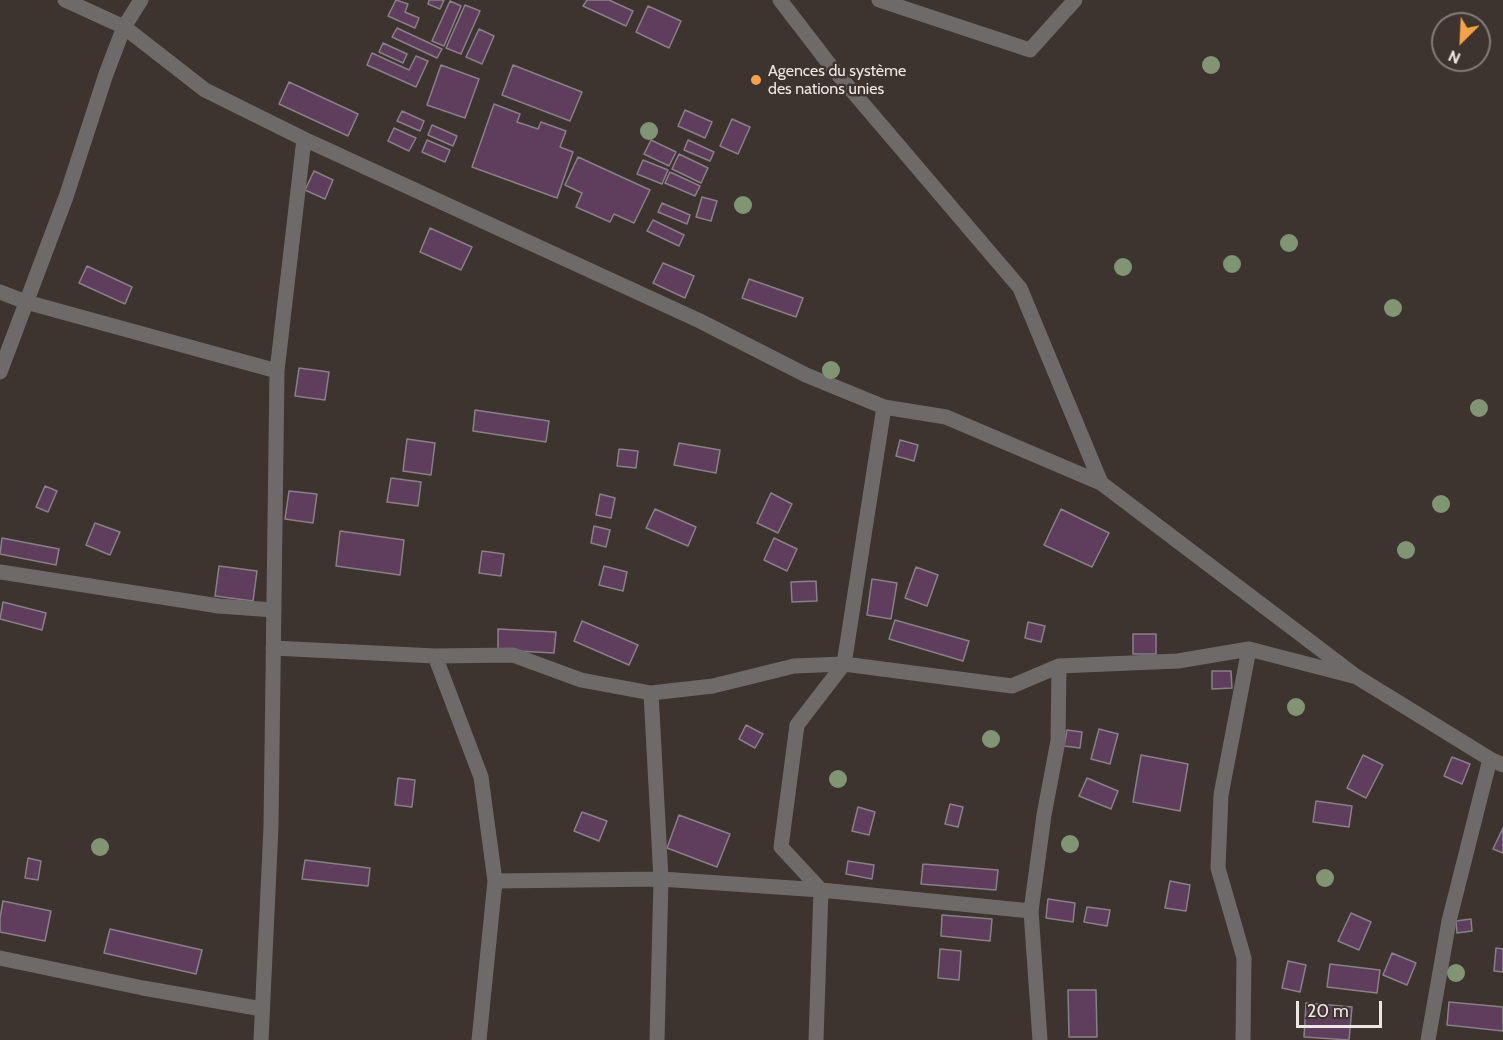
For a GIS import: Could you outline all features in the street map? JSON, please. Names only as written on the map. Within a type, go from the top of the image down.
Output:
[{"type":"street","points":[[65,0],[124,27],[205,90],[304,139],[700,321],[806,375],[884,407],[946,417],[1101,483],[1357,677],[1496,762],[1449,921],[1428,1040]]},
{"type":"street","points":[[0,372],[66,196],[106,74],[124,27],[141,0]]},
{"type":"street","points":[[780,0],[830,65],[1020,288],[1101,483]]},
{"type":"street","points":[[879,0],[1030,50],[1075,0]]},
{"type":"street","points":[[261,1040],[271,827],[277,371],[304,139]]},
{"type":"street","points":[[0,292],[27,302],[277,371]]},
{"type":"street","points":[[816,1040],[821,890],[782,847],[797,725],[844,664],[884,407]]},
{"type":"street","points":[[0,572],[219,606],[274,610]]},
{"type":"street","points":[[273,648],[435,657],[513,655],[581,680],[651,693],[713,686],[794,666],[844,664],[1012,686],[1059,666],[1178,661],[1249,649],[1357,677]]},
{"type":"street","points":[[1243,1040],[1244,958],[1218,868],[1221,795],[1249,649]]},
{"type":"street","points":[[435,657],[481,777],[495,881],[479,1040]]},
{"type":"street","points":[[1040,1040],[1031,911],[1044,815],[1058,741],[1059,666]]},
{"type":"street","points":[[651,693],[661,879],[657,1040]]},
{"type":"street","points":[[495,881],[661,879],[821,890],[1031,911]]},
{"type":"street","points":[[0,958],[143,988],[262,1009]]},
{"type":"building","points":[[396,0],[408,4],[405,12],[419,18],[415,28],[388,16]]},
{"type":"building","points":[[429,0],[444,0],[440,9],[428,4]]},
{"type":"building","points":[[587,0],[609,0],[633,11],[626,26],[583,6]]},
{"type":"building","points":[[450,1],[461,6],[444,46],[432,41]]},
{"type":"building","points":[[465,5],[480,11],[461,54],[446,48]]},
{"type":"building","points":[[648,6],[681,21],[669,48],[636,32]]},
{"type":"building","points":[[397,28],[442,49],[437,58],[392,37]]},
{"type":"building","points":[[479,29],[494,36],[482,64],[466,57]]},
{"type":"building","points":[[383,43],[407,54],[403,63],[379,52]]},
{"type":"building","points":[[372,53],[409,70],[416,56],[428,61],[416,87],[367,65]]},
{"type":"building","points":[[441,65],[479,79],[465,118],[427,105]]},
{"type":"building","points":[[513,65],[582,92],[570,121],[502,95]]},
{"type":"building","points":[[289,82],[358,114],[348,136],[279,104]]},
{"type":"building","points":[[494,104],[520,114],[517,122],[538,129],[541,122],[566,131],[560,147],[573,152],[557,198],[472,167]]},
{"type":"building","points":[[685,110],[712,122],[705,138],[678,126]]},
{"type":"building","points":[[402,111],[424,121],[420,131],[397,121]]},
{"type":"building","points":[[732,119],[750,127],[738,154],[720,146]]},
{"type":"building","points":[[432,125],[457,136],[453,146],[428,135]]},
{"type":"building","points":[[394,128],[416,138],[409,151],[388,141]]},
{"type":"building","points":[[427,140],[450,150],[445,162],[422,152]]},
{"type":"building","points":[[651,140],[676,152],[669,166],[644,154]]},
{"type":"building","points":[[688,140],[714,152],[710,161],[684,150]]},
{"type":"building","points":[[679,154],[708,168],[701,183],[672,169]]},
{"type":"building","points":[[578,157],[650,190],[634,223],[614,214],[610,222],[576,207],[582,193],[565,185]]},
{"type":"building","points":[[643,160],[668,170],[662,184],[637,174]]},
{"type":"building","points":[[314,171],[333,180],[325,199],[305,190]]},
{"type":"building","points":[[670,172],[700,186],[695,196],[665,183]]},
{"type":"building","points":[[702,197],[717,201],[711,221],[696,217]]},
{"type":"building","points":[[662,203],[690,215],[687,224],[658,212]]},
{"type":"building","points":[[653,220],[684,235],[679,246],[647,231]]},
{"type":"building","points":[[430,228],[472,247],[461,270],[420,252]]},
{"type":"building","points":[[663,263],[694,276],[685,298],[653,283]]},
{"type":"building","points":[[87,266],[132,287],[125,304],[79,283]]},
{"type":"building","points":[[749,279],[803,298],[796,317],[742,298]]},
{"type":"building","points":[[299,368],[329,372],[325,400],[295,396]]},
{"type":"building","points":[[475,410],[549,421],[546,442],[473,431]]},
{"type":"building","points":[[407,439],[435,443],[431,475],[403,471]]},
{"type":"building","points":[[900,440],[918,445],[914,461],[896,456]]},
{"type":"building","points":[[679,443],[720,450],[716,473],[674,465]]},
{"type":"building","points":[[619,449],[638,451],[636,468],[617,466]]},
{"type":"building","points":[[391,478],[421,482],[418,506],[387,502]]},
{"type":"building","points":[[45,486],[57,491],[48,512],[36,507]]},
{"type":"building","points":[[289,491],[317,494],[313,523],[285,519]]},
{"type":"building","points":[[771,493],[792,504],[778,533],[757,523]]},
{"type":"building","points":[[600,494],[615,498],[611,518],[596,515]]},
{"type":"building","points":[[655,509],[696,527],[688,546],[646,528]]},
{"type":"building","points":[[1061,509],[1109,533],[1092,567],[1044,545]]},
{"type":"building","points":[[95,523],[120,532],[110,555],[86,545]]},
{"type":"building","points":[[594,526],[610,530],[606,547],[591,543]]},
{"type":"building","points":[[340,531],[404,540],[400,575],[336,566]]},
{"type":"building","points":[[2,538],[59,549],[56,565],[0,554]]},
{"type":"building","points":[[774,538],[797,549],[787,571],[764,560]]},
{"type":"building","points":[[482,551],[504,554],[501,576],[479,573]]},
{"type":"building","points":[[219,566],[257,571],[253,601],[215,596]]},
{"type":"building","points":[[604,566],[627,572],[623,591],[599,585]]},
{"type":"building","points":[[916,567],[938,575],[927,606],[905,598]]},
{"type":"building","points":[[872,579],[897,583],[891,619],[867,615]]},
{"type":"building","points":[[816,581],[817,601],[792,602],[791,582]]},
{"type":"building","points":[[3,602],[46,613],[42,630],[0,619]]},
{"type":"building","points":[[895,620],[969,641],[963,661],[889,639]]},
{"type":"building","points":[[582,621],[638,645],[629,665],[574,641]]},
{"type":"building","points":[[1028,622],[1045,626],[1041,642],[1025,638]]},
{"type":"building","points":[[498,629],[556,632],[554,653],[498,650]]},
{"type":"building","points":[[1133,634],[1156,634],[1156,654],[1133,654]]},
{"type":"building","points":[[1212,671],[1231,671],[1232,688],[1212,689]]},
{"type":"building","points":[[746,725],[763,734],[755,748],[739,739]]},
{"type":"building","points":[[1099,729],[1118,734],[1110,764],[1091,759]]},
{"type":"building","points":[[1067,730],[1082,732],[1080,748],[1064,746]]},
{"type":"building","points":[[1141,755],[1188,764],[1180,811],[1133,802]]},
{"type":"building","points":[[1363,755],[1383,765],[1366,798],[1347,788]]},
{"type":"building","points":[[1452,757],[1470,764],[1462,784],[1444,776]]},
{"type":"building","points":[[398,778],[415,780],[412,807],[395,805]]},
{"type":"building","points":[[1087,778],[1118,791],[1111,809],[1079,796]]},
{"type":"building","points":[[1316,801],[1352,806],[1349,827],[1313,822]]},
{"type":"building","points":[[950,804],[963,807],[958,827],[945,824]]},
{"type":"building","points":[[858,807],[875,812],[869,835],[852,831]]},
{"type":"building","points":[[582,812],[607,821],[599,841],[574,831]]},
{"type":"building","points":[[679,815],[730,834],[717,867],[667,848]]},
{"type":"building","points":[[1503,828],[1503,853],[1493,849]]},
{"type":"building","points":[[28,858],[41,861],[38,880],[25,878]]},
{"type":"building","points":[[305,860],[370,868],[368,886],[302,879]]},
{"type":"building","points":[[848,861],[874,865],[872,879],[846,874]]},
{"type":"building","points":[[923,864],[998,870],[996,890],[921,884]]},
{"type":"building","points":[[1170,881],[1190,885],[1186,911],[1165,908]]},
{"type":"building","points":[[1048,899],[1075,903],[1073,922],[1046,918]]},
{"type":"building","points":[[3,901],[51,911],[45,941],[0,932]]},
{"type":"building","points":[[1087,907],[1110,910],[1107,926],[1084,922]]},
{"type":"building","points":[[1351,913],[1371,922],[1359,950],[1338,941]]},
{"type":"building","points":[[942,915],[992,919],[990,941],[941,936]]},
{"type":"building","points":[[1471,919],[1472,931],[1457,933],[1456,921]]},
{"type":"building","points":[[110,929],[202,950],[196,974],[104,953]]},
{"type":"building","points":[[1496,948],[1503,949],[1503,972],[1494,971]]},
{"type":"building","points":[[940,949],[961,951],[959,980],[938,978]]},
{"type":"building","points":[[1392,953],[1416,963],[1407,985],[1383,975]]},
{"type":"building","points":[[1288,961],[1306,965],[1300,992],[1282,988]]},
{"type":"building","points":[[1330,964],[1380,970],[1377,993],[1327,987]]},
{"type":"building","points":[[1068,990],[1096,990],[1097,1037],[1069,1037]]},
{"type":"building","points":[[1449,1002],[1503,1007],[1503,1031],[1447,1025]]},
{"type":"building","points":[[1306,1003],[1352,1007],[1349,1040],[1304,1037]]},
{"type":"place","name":"Agences du système des nations unies","points":[[756,80]]}]
